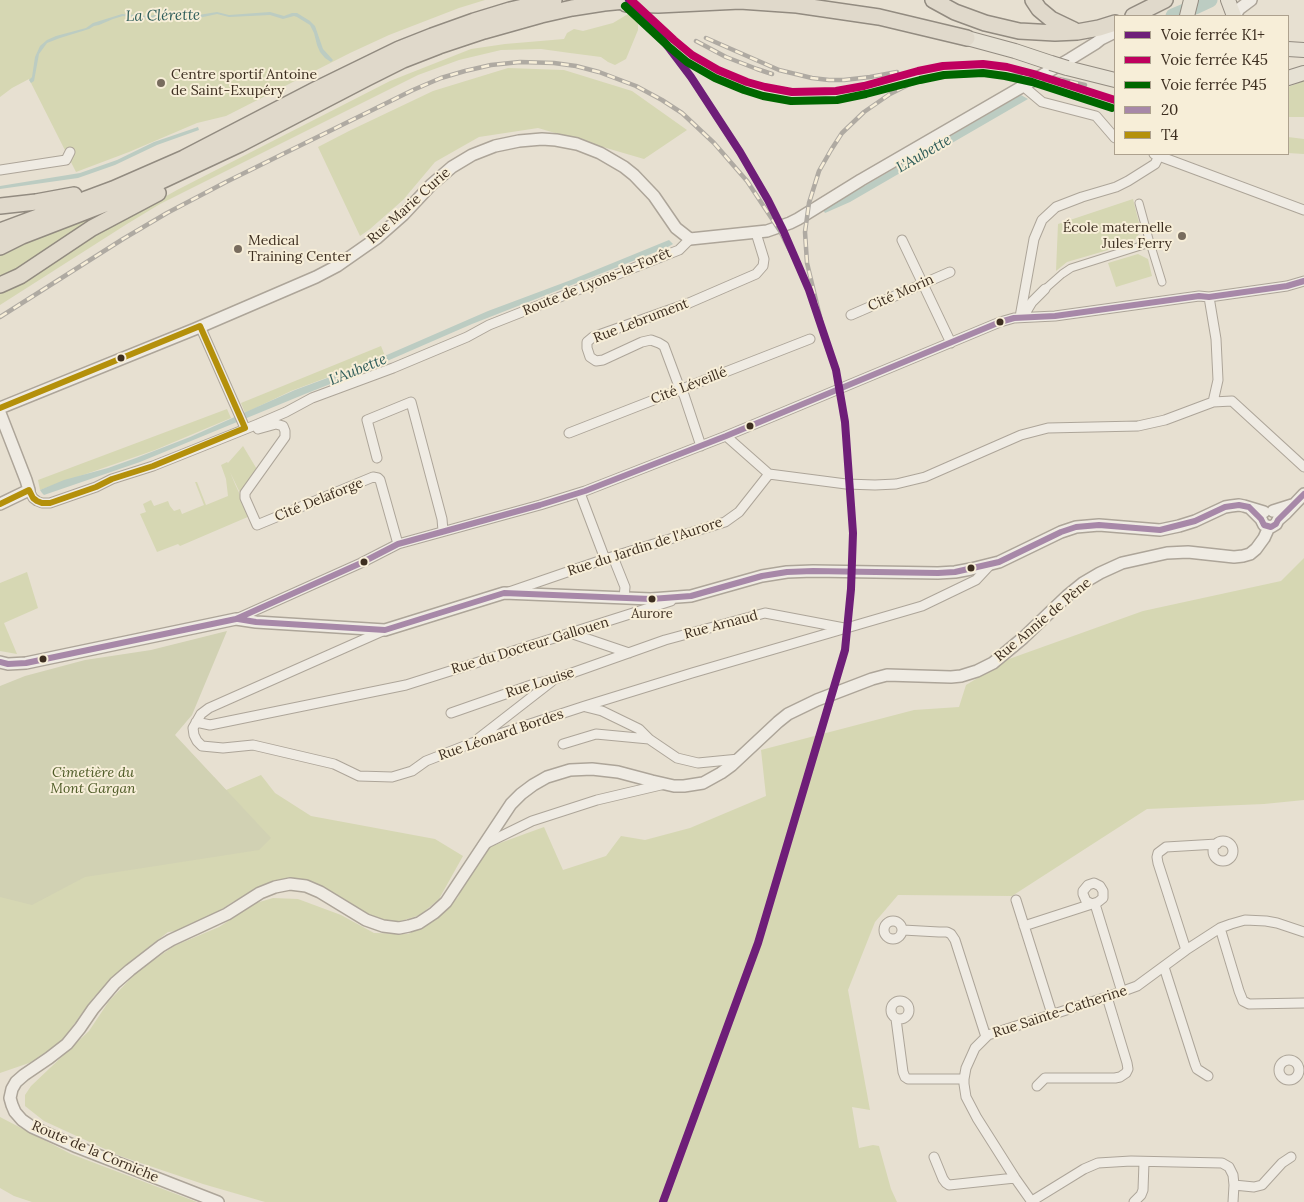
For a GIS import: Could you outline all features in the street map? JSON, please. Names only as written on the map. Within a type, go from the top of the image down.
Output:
[{"type":"highway","points":[[0,231],[113,189],[184,158],[399,49],[474,21],[554,0]]},
{"type":"highway","points":[[0,247],[136,192],[240,144],[403,60],[439,46],[511,23],[572,8],[635,0]]},
{"type":"highway","points":[[933,0],[955,12],[985,23],[1019,31],[1077,32],[1114,23]]},
{"type":"highway","points":[[1032,0],[1051,19],[1077,32]]},
{"type":"highway","points":[[1137,15],[1165,0]]},
{"type":"highway","points":[[604,3],[658,5],[740,1],[797,5],[879,17],[967,38]]},
{"type":"highway","points":[[0,285],[20,276],[98,224],[228,157],[240,144]]},
{"type":"highway","points":[[0,206],[36,202],[93,190],[113,189]]},
{"type":"main road","points":[[1187,15],[1191,0]]},
{"type":"main road","points":[[1228,0],[1234,15]]},
{"type":"main road","points":[[967,38],[1067,68],[1114,80]]},
{"type":"main road","points":[[1289,49],[1304,50]]},
{"type":"main road","points":[[1289,78],[1304,73]]},
{"type":"street","points":[[1235,15],[1239,9],[1251,0]]},
{"type":"street","points":[[690,239],[756,233],[775,229],[798,219],[1114,32]]},
{"type":"street","points":[[1096,43],[1114,41]]},
{"type":"street","points":[[1023,86],[1042,102],[1096,116],[1114,137]]},
{"type":"street","name":"Rue Marie Curie","points":[[0,408],[316,278],[378,238],[431,185],[452,167],[478,153],[508,143],[530,140],[556,140],[577,144],[600,153],[624,167],[643,184],[680,231],[690,239]]},
{"type":"street","points":[[0,170],[66,160],[70,152]]},
{"type":"street","points":[[1022,317],[1034,239],[1042,220],[1056,207],[1116,187],[1128,181],[1155,164],[1157,155],[1304,210]]},
{"type":"street","points":[[1139,203],[1162,282]]},
{"type":"street","name":"Rue Lebrument","points":[[701,446],[684,395],[664,346],[651,340],[642,342],[603,360],[596,361],[590,357],[586,348],[587,342],[593,337],[689,303],[756,274],[763,266],[764,259],[756,233]]},
{"type":"street","name":"Route de Lyons-la-Forêt","points":[[29,490],[37,501],[50,503],[96,487],[112,479],[153,466],[245,422],[286,412],[312,398],[393,368],[467,337],[489,325],[678,250],[690,239]]},
{"type":"street","points":[[902,240],[951,343]]},
{"type":"street","points":[[1022,317],[1032,302],[1071,268],[1150,243]]},
{"type":"street","name":"Cité Morin","points":[[851,315],[950,272]]},
{"type":"street","points":[[3,666],[26,663],[236,619],[361,563],[398,544],[580,493],[726,436],[1000,322],[1022,317],[1054,316],[1287,286],[1304,281]]},
{"type":"street","points":[[1209,296],[1216,339],[1218,380],[1213,402]]},
{"type":"street","points":[[200,326],[245,422]]},
{"type":"street","name":"Cité Léveillé","points":[[568,433],[810,339]]},
{"type":"street","points":[[726,436],[769,474],[846,484],[896,484],[925,476],[1020,435],[1048,428],[1138,426],[1165,420],[1213,402],[1232,401],[1304,467]]},
{"type":"street","points":[[377,458],[366,420],[411,402],[442,519],[443,531]]},
{"type":"street","points":[[0,413],[29,490],[0,504]]},
{"type":"street","name":"Route de Lyons-la-Forêt","points":[[245,422],[256,429],[276,424],[283,426],[285,431],[285,437],[246,493],[245,498],[257,525]]},
{"type":"street","name":"Rue du Jardin de l'Aurore","points":[[504,593],[725,522],[740,512],[769,474]]},
{"type":"street","name":"Cité Delaforge","points":[[257,525],[373,478],[378,478],[398,544]]},
{"type":"street","points":[[580,493],[609,558],[625,587],[624,598]]},
{"type":"street","points":[[196,722],[201,714],[209,708],[385,630],[504,593],[624,598],[682,597],[762,576],[786,572],[938,573],[971,569],[1008,558],[1061,532],[1076,527],[1099,525],[1160,530],[1195,521],[1231,506],[1239,505],[1249,507],[1269,518],[1293,504],[1304,494]]},
{"type":"street","name":"Rue Annie de Pène","points":[[463,875],[511,804],[533,785],[547,777],[570,770],[597,769],[618,772],[665,784],[684,786],[703,783],[721,773],[739,759],[788,714],[817,700],[887,675],[951,677],[977,671],[993,663],[1023,638],[1067,596],[1083,583],[1100,573],[1122,564],[1167,553],[1188,552],[1234,557],[1250,554],[1265,536],[1269,518]]},
{"type":"street","name":"Rue Léonard Bordes","points":[[196,722],[193,728],[194,734],[202,746],[223,748],[253,746],[334,764],[360,776],[392,778],[412,771],[426,761],[472,743],[585,706],[922,606],[976,580],[990,564]]},
{"type":"street","name":"Rue du Docteur Gallouen","points":[[196,722],[210,725],[406,685],[682,597]]},
{"type":"street","name":"Rue Arnaud","points":[[629,653],[665,640],[765,613],[846,628]]},
{"type":"street","points":[[236,619],[256,622],[385,630]]},
{"type":"street","points":[[570,633],[629,653]]},
{"type":"street","name":"Rue Louise","points":[[451,713],[629,653]]},
{"type":"street","points":[[472,743],[555,679]]},
{"type":"street","points":[[585,706],[640,729],[649,740],[676,758],[698,763],[739,759]]},
{"type":"street","points":[[563,744],[596,734],[649,740]]},
{"type":"street","points":[[483,845],[532,821],[597,800],[665,784]]},
{"type":"street","points":[[1186,950],[1158,863],[1158,853],[1166,847],[1217,844]]},
{"type":"street","name":"Route de la Corniche","points":[[218,1202],[77,1147],[32,1127],[15,1112],[10,1098],[12,1089],[16,1082],[24,1075],[67,1044],[104,994],[153,951],[227,914],[260,893],[290,884],[306,886],[320,892],[366,920],[383,926],[399,928],[419,923],[434,912],[446,902],[463,875]]},
{"type":"street","points":[[1016,900],[1052,1014]]},
{"type":"street","points":[[1024,926],[1094,904],[1122,992]]},
{"type":"street","name":"Rue Sainte-Catherine","points":[[964,1079],[966,1068],[976,1048],[988,1035],[1137,986],[1220,928],[1252,920],[1277,923],[1304,932]]},
{"type":"street","points":[[1220,928],[1243,1000],[1249,1004],[1304,1003]]},
{"type":"street","points":[[903,930],[947,932],[951,934],[955,940],[986,1037]]},
{"type":"street","points":[[1164,967],[1195,1064],[1198,1070],[1208,1076]]},
{"type":"street","points":[[1037,1086],[1045,1078],[1115,1078],[1126,1073],[1128,1069],[1127,1063],[1107,997]]},
{"type":"street","points":[[896,1019],[902,1072],[905,1077],[908,1079],[964,1079],[966,1097],[972,1109],[1015,1178],[1032,1201],[1084,1169],[1098,1163],[1144,1162],[1222,1163],[1229,1167],[1234,1175],[1233,1202]]},
{"type":"street","points":[[934,1157],[943,1179],[949,1185],[1015,1178]]},
{"type":"street","points":[[1234,1185],[1254,1187],[1262,1185],[1282,1163],[1291,1157]]},
{"type":"street","points":[[1134,1202],[1143,1190],[1144,1162]]},
{"type":"green space","name":"Centre sportif Antoine de Saint-Exupéry","points":[[0,0],[485,0],[389,35],[226,116],[197,123],[76,172],[29,79],[0,97]]},
{"type":"green space","points":[[633,11],[638,24],[638,30],[626,59],[615,65],[601,57],[541,49],[501,50],[459,60],[418,75],[160,204],[0,305],[0,292],[12,288],[50,266],[93,237],[177,190],[390,81],[471,49],[564,39],[567,33],[574,29],[583,31],[613,23]]},
{"type":"green space","points":[[508,68],[564,70],[632,91],[687,130],[644,159],[538,128],[479,137],[435,162],[403,200],[360,236],[318,147],[433,91]]},
{"type":"green space","points":[[1304,81],[1304,117],[1289,117],[1289,87]]},
{"type":"green space","points":[[1289,137],[1304,139],[1304,154],[1289,153]]},
{"type":"green space","points":[[1133,199],[1140,233],[1132,243],[1067,262],[1056,271],[1058,224]]},
{"type":"green space","points":[[93,218],[94,220],[0,281],[0,256],[26,242]]},
{"type":"green space","points":[[1138,254],[1148,259],[1152,276],[1116,287],[1108,263]]},
{"type":"green space","points":[[381,346],[385,356],[291,391],[245,413],[241,403]]},
{"type":"green space","points":[[227,409],[231,418],[155,450],[40,490],[38,480]]},
{"type":"green space","points":[[243,446],[258,471],[241,495],[230,472],[250,516],[180,546],[178,544],[157,552],[140,514],[146,512],[143,504],[151,500],[154,506],[168,501],[174,511],[180,509],[182,514],[204,505],[195,482],[197,482],[206,505],[228,496],[226,479],[221,465],[228,463]]},
{"type":"green space","points":[[1304,558],[1304,800],[1264,804],[1147,809],[1012,896],[898,895],[875,922],[848,990],[870,1110],[852,1107],[859,1148],[873,1145],[879,1146],[891,1189],[897,1202],[265,1202],[203,1184],[120,1156],[44,1121],[25,1106],[25,1095],[31,1086],[89,1031],[109,1001],[138,971],[174,946],[219,927],[256,903],[273,898],[298,899],[341,915],[374,933],[408,934],[437,919],[458,897],[467,876],[489,847],[544,827],[563,870],[606,856],[621,836],[645,840],[690,828],[766,796],[761,750],[914,710],[959,707],[966,685],[1009,659],[1143,611],[1281,581]]},
{"type":"green space","points":[[27,572],[38,608],[4,623],[17,654],[0,651],[0,583]]},
{"type":"green space","name":"Cimetière du Mont Gargan","points":[[227,631],[192,715],[175,735],[271,838],[259,850],[85,877],[32,905],[0,897],[0,686],[25,676],[85,660],[151,650]]},
{"type":"green space","points":[[261,775],[275,793],[311,816],[435,839],[463,856],[439,899],[420,915],[398,922],[378,920],[290,882],[277,881],[258,888],[184,930],[168,932],[122,968],[94,997],[61,1042],[41,1057],[0,1073],[0,863],[214,777],[226,790]]},
{"type":"green space","points":[[0,1117],[71,1154],[197,1202],[32,1202],[14,1196],[0,1188]]},
{"type":"water","name":"La Clérette","points":[[217,12],[229,15],[270,12],[284,16],[297,13],[315,26],[323,49],[333,60],[331,62],[320,52],[310,25],[294,16],[283,19],[270,15],[229,17],[217,14],[194,19],[163,16],[147,19],[123,16],[47,43],[39,54],[34,81],[31,83],[29,80],[32,77],[35,57],[40,46],[56,36],[86,28],[93,23],[122,14],[192,16]]},
{"type":"water","points":[[1021,95],[1028,99],[850,202],[825,213],[823,210]]},
{"type":"water","points":[[198,127],[199,130],[157,145],[115,165],[78,178],[0,189],[0,186],[80,173],[117,160],[154,142]]},
{"type":"water","points":[[669,240],[673,244],[666,248],[472,324],[371,368],[140,462],[44,495],[40,490],[64,480],[108,468],[190,437],[295,390],[373,361],[488,311]]},
{"type":"waterway","name":"L'Aubette","points":[[1195,7],[1210,0]]},
{"type":"waterway","name":"L'Aubette","points":[[1175,15],[1185,11]]},
{"type":"railway","points":[[706,38],[779,70],[812,78],[844,80],[897,72]]},
{"type":"railway","points":[[696,41],[726,57],[772,74]]},
{"type":"railway","points":[[0,317],[167,213],[413,90],[441,78],[465,71],[491,65],[520,62],[554,63],[599,72],[636,86],[682,113],[714,143],[747,181],[780,231],[804,278]]},
{"type":"railway","points":[[822,325],[807,263],[805,232],[809,203],[819,171],[831,150],[842,133],[864,112],[890,94],[908,85],[946,76],[981,74],[1031,76],[1059,79],[1085,85]]},
{"type":"rail line","name":"K1+","points":[[629,0],[651,24],[691,77],[740,152],[768,200],[809,290],[836,370],[845,422],[853,533],[851,589],[845,650],[758,943],[663,1202]]},
{"type":"rail line","name":"K45","points":[[631,0],[692,55],[718,70],[765,87],[792,92],[836,91],[864,86],[943,66],[983,64],[1007,67],[1034,74],[1114,100]]},
{"type":"rail line","name":"P45","points":[[625,6],[687,62],[715,78],[763,96],[791,101],[837,100],[944,75],[983,73],[1032,82],[1112,108]]},
{"type":"transit line","name":"20","points":[[0,662],[8,664],[26,663],[236,619],[361,563],[398,544],[585,491],[726,436],[1000,322],[1014,318],[1055,316],[1199,296],[1209,297],[1287,286],[1304,281]]},
{"type":"transit line","name":"T4","points":[[0,408],[200,326],[245,428],[153,466],[112,479],[96,487],[50,503],[37,501],[29,490],[0,504]]},
{"type":"transit line","name":"20","points":[[238,619],[256,622],[385,630],[504,593],[651,599],[691,596],[762,576],[787,572],[955,572],[999,562],[1061,532],[1076,527],[1099,525],[1160,530],[1195,521],[1225,507],[1239,505],[1249,507],[1261,519],[1264,525],[1271,527],[1304,494]]},
{"type":"place","name":"Centre sportif Antoine de Saint-Exupéry","points":[[161,83]]},
{"type":"place","name":"École maternelle Jules Ferry","points":[[1182,236]]},
{"type":"place","name":"Medical Training Center","points":[[238,249]]},
{"type":"place","name":"Aurore","points":[[652,599]]}]
